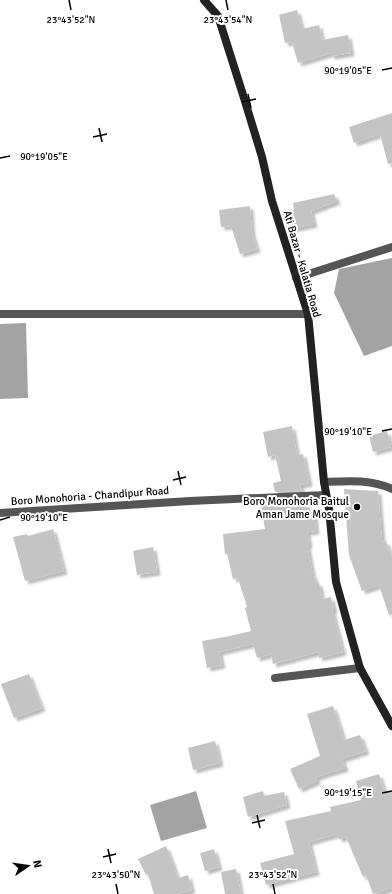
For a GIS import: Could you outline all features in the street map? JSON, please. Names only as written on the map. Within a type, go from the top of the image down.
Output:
[{"type":"main road","name":"Ati Bazar - Kalatia Road","points":[[204,0],[218,16],[262,157],[272,201],[308,314],[324,482],[336,582],[360,668],[392,726]]},
{"type":"street","points":[[296,278],[392,246]]},
{"type":"street","points":[[0,314],[308,314]]},
{"type":"street","points":[[324,482],[358,480],[383,485],[392,489]]},
{"type":"street","name":"Boro Monohoria - Chandipur Road","points":[[0,513],[190,501],[326,495]]},
{"type":"street","points":[[275,678],[360,668]]},
{"type":"shaded area","points":[[392,258],[392,346],[364,356],[334,293],[339,269]]},
{"type":"shaded area","points":[[26,323],[28,398],[0,399],[0,324]]},
{"type":"shaded area","points":[[196,791],[207,828],[161,841],[150,805]]},
{"type":"building","points":[[297,10],[302,29],[319,25],[322,40],[348,35],[351,53],[331,56],[331,53],[298,63],[292,42],[285,43],[279,15]]},
{"type":"building","points":[[392,113],[392,163],[388,164],[380,134],[354,143],[349,127]]},
{"type":"building","points":[[334,194],[337,201],[311,211],[314,224],[287,230],[282,213],[294,210],[293,203]]},
{"type":"building","points":[[250,206],[252,233],[257,249],[240,254],[231,226],[221,227],[219,210]]},
{"type":"building","points":[[292,426],[297,455],[303,454],[309,483],[300,485],[302,491],[275,492],[273,483],[281,481],[275,455],[268,457],[263,432]]},
{"type":"building","points":[[387,431],[391,447],[373,452],[369,436]]},
{"type":"building","points":[[344,489],[378,491],[382,542],[386,541],[392,558],[392,614],[389,615],[379,585],[362,591],[349,555]]},
{"type":"building","points":[[305,501],[309,514],[314,514],[316,531],[307,532],[309,545],[307,545],[313,576],[316,583],[319,583],[322,599],[331,597],[334,610],[332,610],[343,652],[319,658],[318,652],[273,664],[271,654],[257,658],[253,644],[219,652],[222,665],[207,668],[202,641],[251,631],[245,608],[247,607],[238,578],[233,579],[227,554],[225,554],[223,534],[265,529],[261,504]]},
{"type":"building","points":[[53,529],[64,571],[25,581],[13,537],[27,534],[28,536]]},
{"type":"building","points":[[153,547],[157,572],[137,575],[133,551]]},
{"type":"building","points":[[29,674],[42,708],[14,718],[1,684]]},
{"type":"building","points":[[333,706],[344,740],[360,735],[366,751],[342,759],[345,768],[316,777],[317,781],[299,789],[290,769],[320,756],[307,714]]},
{"type":"building","points":[[215,741],[220,763],[193,770],[188,748]]},
{"type":"building","points":[[379,774],[385,792],[392,791],[392,888],[373,894],[366,875],[363,877],[346,837],[339,839],[337,834],[309,842],[316,872],[266,885],[260,863],[294,854],[285,821],[331,811],[330,807],[361,800],[356,781]]},
{"type":"building","points":[[263,791],[264,796],[284,792],[287,805],[248,817],[243,797]]},
{"type":"building","points":[[166,846],[178,878],[188,875],[192,890],[177,894],[154,894],[148,874],[146,875],[138,859]]},
{"type":"building","points":[[214,849],[219,867],[205,871],[200,853]]},
{"type":"building","points":[[236,869],[241,894],[225,894],[221,872]]},
{"type":"place","name":"Boro Monohoria Baitul Aman Jame Mosque","points":[[357,507]]}]
